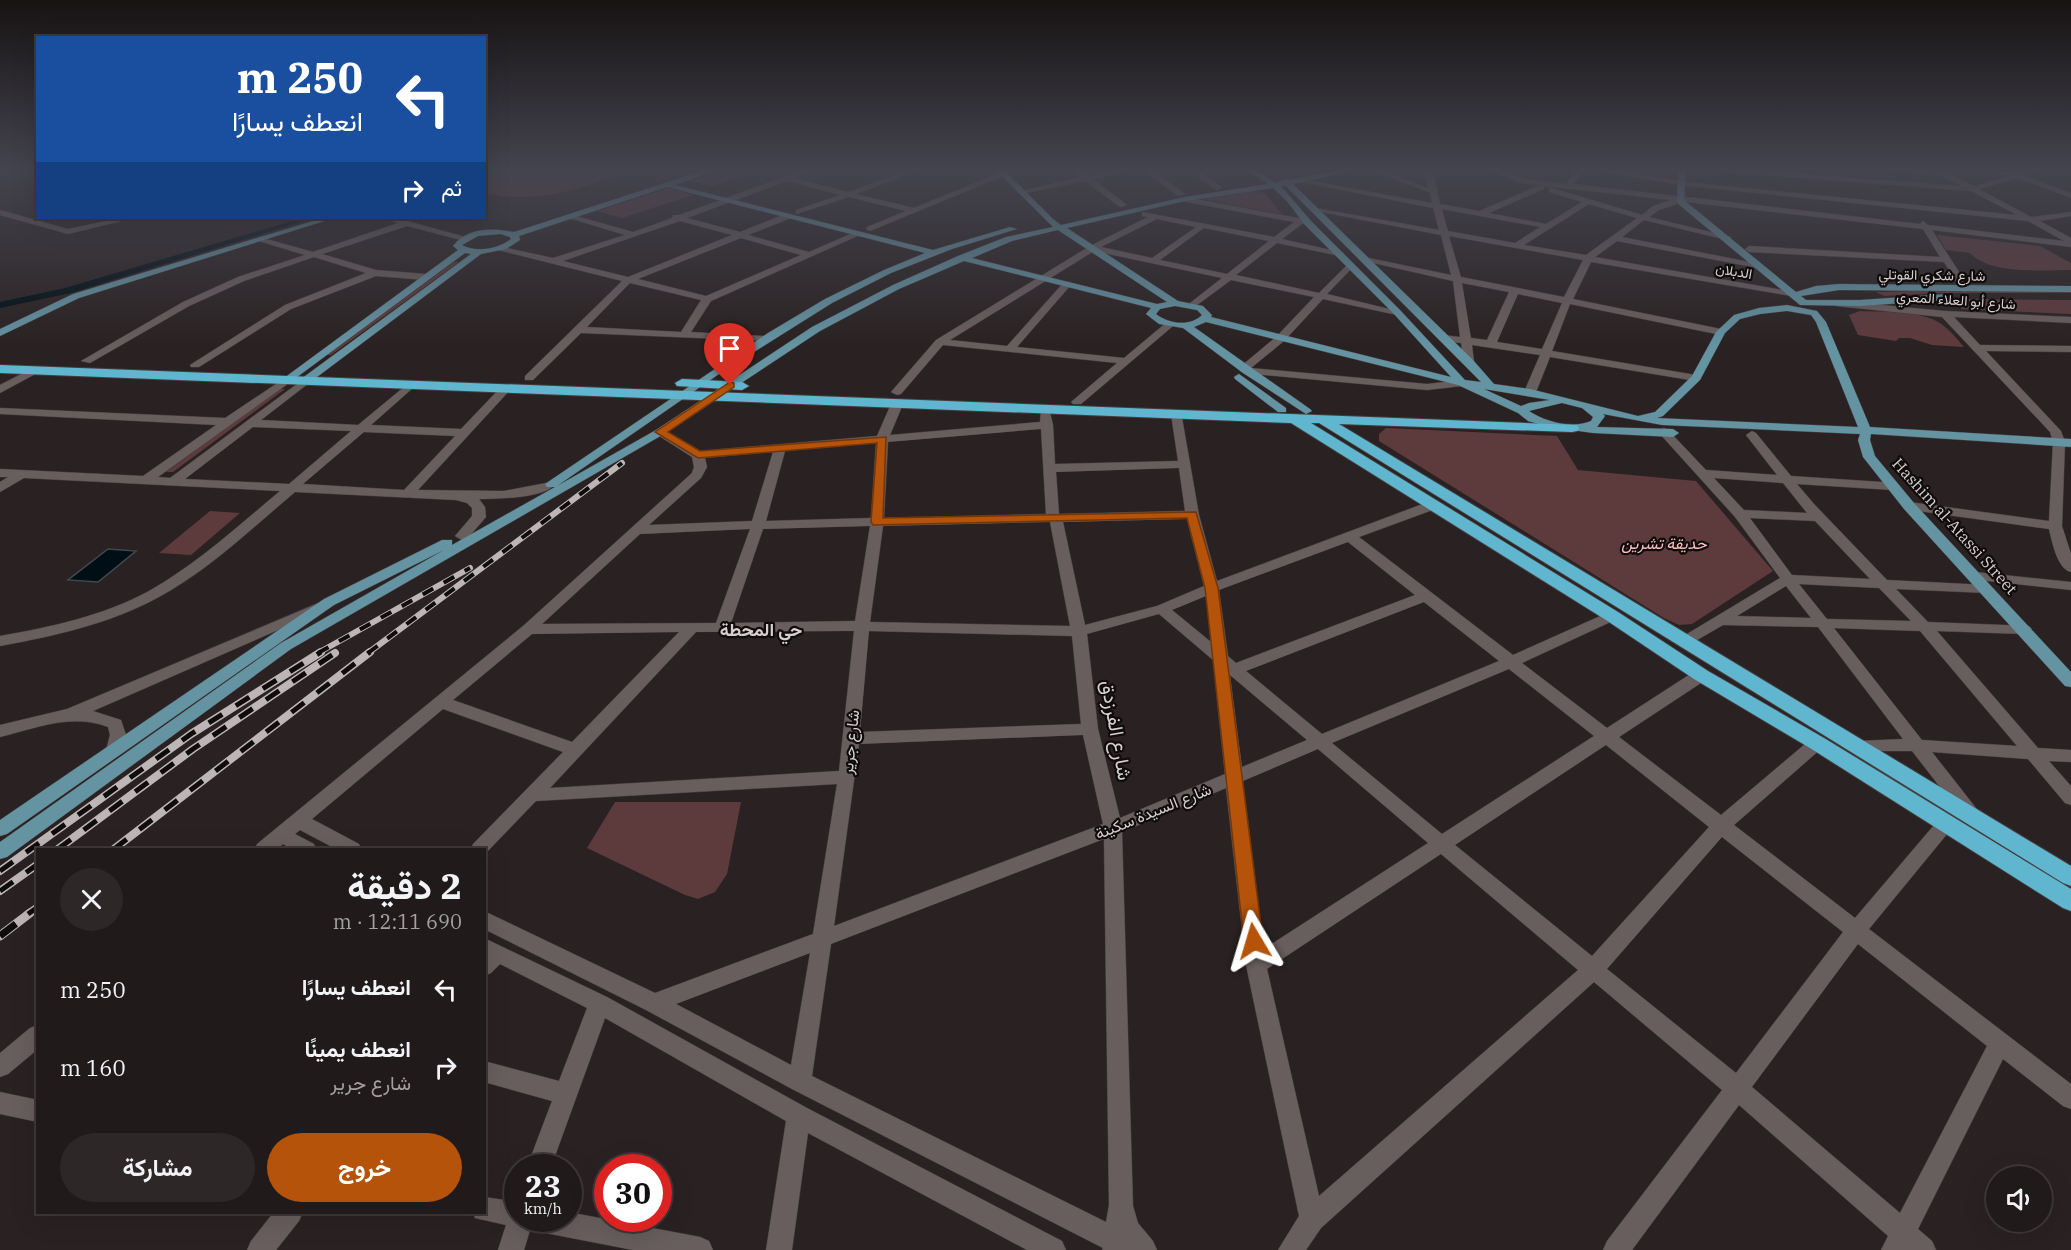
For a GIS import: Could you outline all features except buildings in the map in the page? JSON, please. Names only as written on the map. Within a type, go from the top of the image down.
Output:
[{"type":"highway","points":[[0,358],[195,365],[410,385],[711,397],[1077,402],[1572,428]]},
{"type":"highway","points":[[0,369],[285,381],[319,370],[730,385],[897,398],[1046,417],[1300,414],[1496,418],[1522,411]]},
{"type":"highway","points":[[1300,414],[1433,505],[1612,616],[1701,675],[1817,743],[2071,901]]},
{"type":"highway","points":[[1300,414],[1687,640],[2071,877]]},
{"type":"main road","points":[[0,333],[76,296],[297,228]]},
{"type":"main road","points":[[512,228],[465,238],[457,246],[463,250],[480,251],[501,248],[513,243],[516,237],[514,235]]},
{"type":"main road","points":[[501,232],[514,235],[534,228]]},
{"type":"main road","points":[[836,228],[1157,307],[1175,303],[1193,305],[1205,312],[1205,319]]},
{"type":"main road","points":[[0,829],[329,603],[462,536],[546,487],[786,324],[859,286],[932,253],[1000,232],[1025,228]]},
{"type":"main road","points":[[0,852],[286,646],[660,432],[816,329],[896,287],[960,258],[1041,228]]},
{"type":"main road","points":[[1061,228],[1175,303]]},
{"type":"main road","points":[[1311,228],[1340,253],[1462,383],[1538,421],[1572,428],[1752,435],[1865,436]]},
{"type":"main road","points":[[1333,228],[1469,362],[1490,386]]},
{"type":"main road","points":[[1716,228],[1794,295]]},
{"type":"main road","points":[[1721,228],[1749,249],[1805,298],[1787,308]]},
{"type":"main road","points":[[870,229],[946,248],[960,258]]},
{"type":"main road","points":[[302,375],[463,250]]},
{"type":"main road","points":[[319,370],[480,251]]},
{"type":"main road","points":[[1816,289],[1816,294],[1839,304]]},
{"type":"main road","name":"شارع شكري القوتلي","points":[[1805,298],[1816,289],[2071,289]]},
{"type":"main road","name":"شارع شكري القوتلي","points":[[1794,295],[1805,298],[1816,308],[1839,304],[1972,295],[2071,295]]},
{"type":"main road","points":[[1157,307],[1151,314],[1154,318],[1170,324],[1300,414]]},
{"type":"main road","points":[[1638,419],[1659,414],[1696,378],[1721,332],[1737,316],[1787,308],[1816,308]]},
{"type":"main road","name":"Hashim al-Atassi Street","points":[[1816,308],[1865,436],[1869,457],[1910,506],[2071,682]]},
{"type":"main road","points":[[1170,324],[1185,325],[1205,319],[1462,383],[1530,392],[1638,419],[1865,436],[2065,446]]},
{"type":"main road","points":[[1185,325],[1300,414]]},
{"type":"main road","points":[[1522,411],[1529,406],[1542,404],[1579,405],[1599,416],[1596,423],[1572,428]]},
{"type":"street","points":[[56,228],[68,232],[84,228]]},
{"type":"street","points":[[86,361],[186,304],[241,279],[391,228]]},
{"type":"street","points":[[428,228],[465,238]]},
{"type":"street","points":[[612,228],[633,235]]},
{"type":"street","points":[[554,261],[649,228]]},
{"type":"street","points":[[713,228],[810,255]]},
{"type":"street","points":[[529,378],[628,280],[757,228]]},
{"type":"street","name":"شارع جرير","points":[[800,1081],[847,777],[862,626],[877,522],[882,439],[897,398],[940,342],[1094,248],[1132,228]]},
{"type":"street","points":[[1154,260],[1199,228]]},
{"type":"street","points":[[1213,228],[1340,253]]},
{"type":"street","points":[[1193,305],[1294,228]]},
{"type":"street","name":"الدبلان","points":[[1417,228],[1794,295]]},
{"type":"street","points":[[1442,228],[1457,279],[1469,362]]},
{"type":"street","points":[[1516,246],[1542,228]]},
{"type":"street","points":[[1530,392],[1567,301],[1588,258],[1630,228]]},
{"type":"street","points":[[1660,228],[1674,238],[1760,267]]},
{"type":"street","points":[[1927,228],[1965,289]]},
{"type":"street","points":[[1930,228],[2071,243]]},
{"type":"street","points":[[2045,228],[2071,243]]},
{"type":"street","points":[[684,335],[707,299],[858,234]]},
{"type":"street","points":[[1616,238],[1728,239]]},
{"type":"street","points":[[1658,255],[1674,238]]},
{"type":"street","points":[[262,239],[375,273],[426,277]]},
{"type":"street","points":[[501,248],[707,299]]},
{"type":"street","points":[[1094,248],[1397,312]]},
{"type":"street","points":[[1749,249],[1947,260]]},
{"type":"street","points":[[1364,260],[1721,332]]},
{"type":"street","points":[[1642,268],[1650,262]]},
{"type":"street","points":[[1246,370],[1280,339],[1318,296],[1350,265]]},
{"type":"street","points":[[195,365],[288,307],[375,273]]},
{"type":"street","points":[[1010,348],[1067,284]]},
{"type":"street","points":[[1491,344],[1515,291]]},
{"type":"street","name":"شارع أبو العلاء المعري","points":[[1839,304],[1945,314],[2071,320]]},
{"type":"street","points":[[1945,314],[2049,422],[2065,446],[2055,525],[2061,548],[2071,568]]},
{"type":"street","points":[[1077,402],[1170,324]]},
{"type":"street","points":[[579,330],[764,339]]},
{"type":"street","points":[[1443,338],[1696,378]]},
{"type":"street","points":[[940,342],[1127,361]]},
{"type":"street","points":[[1978,348],[2071,349]]},
{"type":"street","points":[[0,390],[36,370]]},
{"type":"street","points":[[1246,370],[1426,387],[1462,383]]},
{"type":"street","points":[[174,481],[250,423],[302,375]]},
{"type":"street","points":[[147,479],[285,381]]},
{"type":"street","points":[[0,641],[53,631],[97,618],[136,603],[172,584],[195,568],[292,487],[410,385]]},
{"type":"street","points":[[408,493],[506,388]]},
{"type":"street","points":[[0,411],[227,422]]},
{"type":"street","points":[[1177,414],[1192,515],[1212,588],[1227,663],[1234,777],[1256,964],[1312,1219]]},
{"type":"street","points":[[698,455],[882,439],[1046,417]]},
{"type":"street","name":"شارع الفرزدق","points":[[1046,417],[1055,518],[1079,631],[1090,729],[1113,828],[1121,1205]]},
{"type":"street","points":[[250,423],[463,433]]},
{"type":"street","points":[[265,848],[528,629],[697,475],[702,468],[702,461],[698,455],[660,432]]},
{"type":"street","points":[[1664,432],[1740,514],[1971,814]]},
{"type":"street","points":[[1752,435],[1819,517],[1924,626],[2071,798]]},
{"type":"street","points":[[722,628],[758,525],[780,448]]},
{"type":"street","points":[[1051,468],[1185,464]]},
{"type":"street","points":[[0,472],[457,496],[523,493],[546,487]]},
{"type":"street","points":[[0,488],[22,474]]},
{"type":"street","points":[[1704,474],[1893,486]]},
{"type":"street","points":[[457,496],[472,501],[479,507],[479,517],[462,536]]},
{"type":"street","points":[[528,629],[862,626],[1079,631],[1162,609],[1433,505]]},
{"type":"street","points":[[1910,506],[2055,525]]},
{"type":"street","points":[[1740,514],[1819,517]]},
{"type":"street","points":[[635,530],[1192,515]]},
{"type":"street","points":[[1350,537],[2071,1098]]},
{"type":"street","points":[[1975,576],[2071,586]]},
{"type":"street","points":[[1687,640],[1788,579],[1987,589]]},
{"type":"street","points":[[1227,663],[1426,596]]},
{"type":"street","points":[[0,731],[71,714],[329,603]]},
{"type":"street","points":[[1162,609],[1441,844],[1739,1090],[1899,1242],[1923,1250]]},
{"type":"street","name":"شارع السيدة سكينة","points":[[654,1002],[1113,828],[1511,662],[1612,616]]},
{"type":"street","points":[[1722,620],[2024,630]]},
{"type":"street","points":[[481,848],[691,629]]},
{"type":"street","points":[[1256,964],[1701,675]]},
{"type":"street","points":[[441,702],[577,750]]},
{"type":"street","points":[[71,714],[97,717],[115,724],[118,735],[115,750]]},
{"type":"street","points":[[851,738],[1090,729]]},
{"type":"street","points":[[1291,1250],[1312,1219],[1593,970],[1721,826],[1817,743]]},
{"type":"street","points":[[1857,747],[1918,745],[2071,756]]},
{"type":"street","points":[[534,795],[847,777]]},
{"type":"street","points":[[299,821],[350,848]]},
{"type":"street","points":[[1616,1250],[1739,1090],[1856,931],[1946,823]]},
{"type":"street","points":[[282,835],[305,848]]},
{"type":"street","points":[[486,920],[654,1002],[800,1081],[1122,1247],[1121,1205]]},
{"type":"street","points":[[489,955],[599,1004],[799,1116],[1053,1250]]},
{"type":"street","points":[[544,1154],[599,1004]]},
{"type":"street","points":[[0,1067],[36,1037]]},
{"type":"street","points":[[1899,1242],[2000,1043]]},
{"type":"street","points":[[486,1072],[565,1094]]},
{"type":"street","points":[[0,1103],[36,1111]]},
{"type":"street","points":[[778,1250],[799,1116]]},
{"type":"street","points":[[1121,1205],[1127,1229],[1144,1250]]},
{"type":"street","points":[[486,1209],[504,1213]]},
{"type":"street","points":[[260,1250],[288,1214]]},
{"type":"street","points":[[582,1228],[700,1250]]},
{"type":"street","points":[[511,1250],[517,1232]]},
{"type":"green space","points":[[1937,235],[2040,246],[2071,263],[2071,270],[2018,270],[1990,265],[1970,253],[1946,250]]},
{"type":"green space","points":[[454,262],[459,262],[331,355],[325,355]]},
{"type":"green space","points":[[2071,290],[2071,293],[1940,293],[1884,296],[1876,292]]},
{"type":"green space","points":[[1965,299],[2071,300],[2071,314],[1962,309],[1948,301]]},
{"type":"green space","points":[[1860,311],[1902,313],[1932,319],[1947,328],[1964,347],[1932,345],[1910,338],[1899,338],[1896,341],[1858,335],[1849,315]]},
{"type":"green space","points":[[279,389],[285,389],[173,472],[166,472]]},
{"type":"green space","name":"حديقة تشرين","points":[[1386,428],[1557,436],[1578,470],[1696,481],[1773,571],[1692,624],[1679,625],[1664,618],[1379,441],[1379,434]]},
{"type":"green space","points":[[210,511],[240,513],[191,555],[159,553]]},
{"type":"green space","points":[[615,802],[741,802],[727,874],[715,892],[698,899],[685,895],[587,848]]},
{"type":"shaded area","points":[[108,549],[136,551],[98,582],[68,580]]},
{"type":"waterway","points":[[0,305],[67,291],[276,228]]},
{"type":"railway","points":[[368,653],[622,463]]},
{"type":"railway","points":[[318,653],[470,568]]},
{"type":"railway","points":[[0,871],[191,734],[321,652]]},
{"type":"railway","points":[[115,848],[370,652]]},
{"type":"railway","points":[[59,848],[193,749],[335,653]]},
{"type":"railway","points":[[0,891],[36,865]]},
{"type":"railway","points":[[28,914],[36,908]]},
{"type":"railway","points":[[0,936],[30,913]]},
{"type":"district","name":"حي المحطة","points":[[761,629]]},
{"type":"route","points":[[730,385],[660,432],[698,455],[882,439],[877,522],[1192,515],[1212,588],[1254,941]]}]
